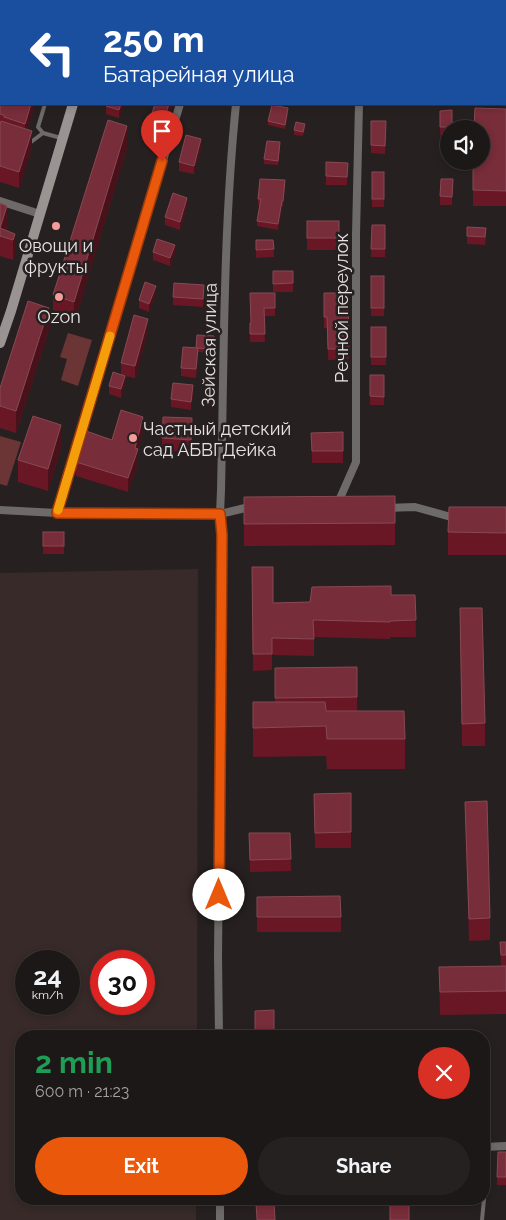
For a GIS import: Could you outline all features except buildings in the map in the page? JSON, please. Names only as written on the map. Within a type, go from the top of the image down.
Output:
[{"type":"main road","points":[[0,343],[73,105]]},
{"type":"street","points":[[57,513],[180,105]]},
{"type":"street","name":"Зейская улица","points":[[219,1030],[222,535],[220,514],[228,211],[236,105]]},
{"type":"street","name":"Речной переулок","points":[[336,508],[356,462],[356,234],[359,105]]},
{"type":"street","points":[[0,202],[40,214]]},
{"type":"street","points":[[0,510],[57,513],[220,514],[245,508],[263,508]]},
{"type":"street","points":[[327,508],[346,508]]},
{"type":"street","points":[[376,508],[415,508],[451,517],[469,517]]},
{"type":"street","points":[[490,1147],[506,1146]]},
{"type":"street","points":[[220,1205],[220,1220]]},
{"type":"lane","points":[[45,105],[38,127],[43,133],[63,139]]},
{"type":"lane","points":[[23,139],[31,142],[43,133]]},
{"type":"lane","points":[[482,1220],[483,1205]]},
{"type":"shaded area","points":[[68,333],[92,340],[78,386],[61,380],[67,359],[60,357]]},
{"type":"shaded area","points":[[0,436],[21,442],[7,486],[0,484]]},
{"type":"shaded area","points":[[198,569],[197,1030],[15,1030],[15,1205],[196,1205],[196,1220],[0,1220],[0,573]]},
{"type":"slow traffic","points":[[58,510],[110,336]]},
{"type":"place","name":"Овощи и фрукты","points":[[56,226]]},
{"type":"place","name":"Ozon","points":[[59,297]]},
{"type":"place","name":"Частный детский сад АБВГДейка","points":[[133,438]]},
{"type":"route","points":[[162,161],[57,513],[220,514],[222,535],[219,895]]}]
